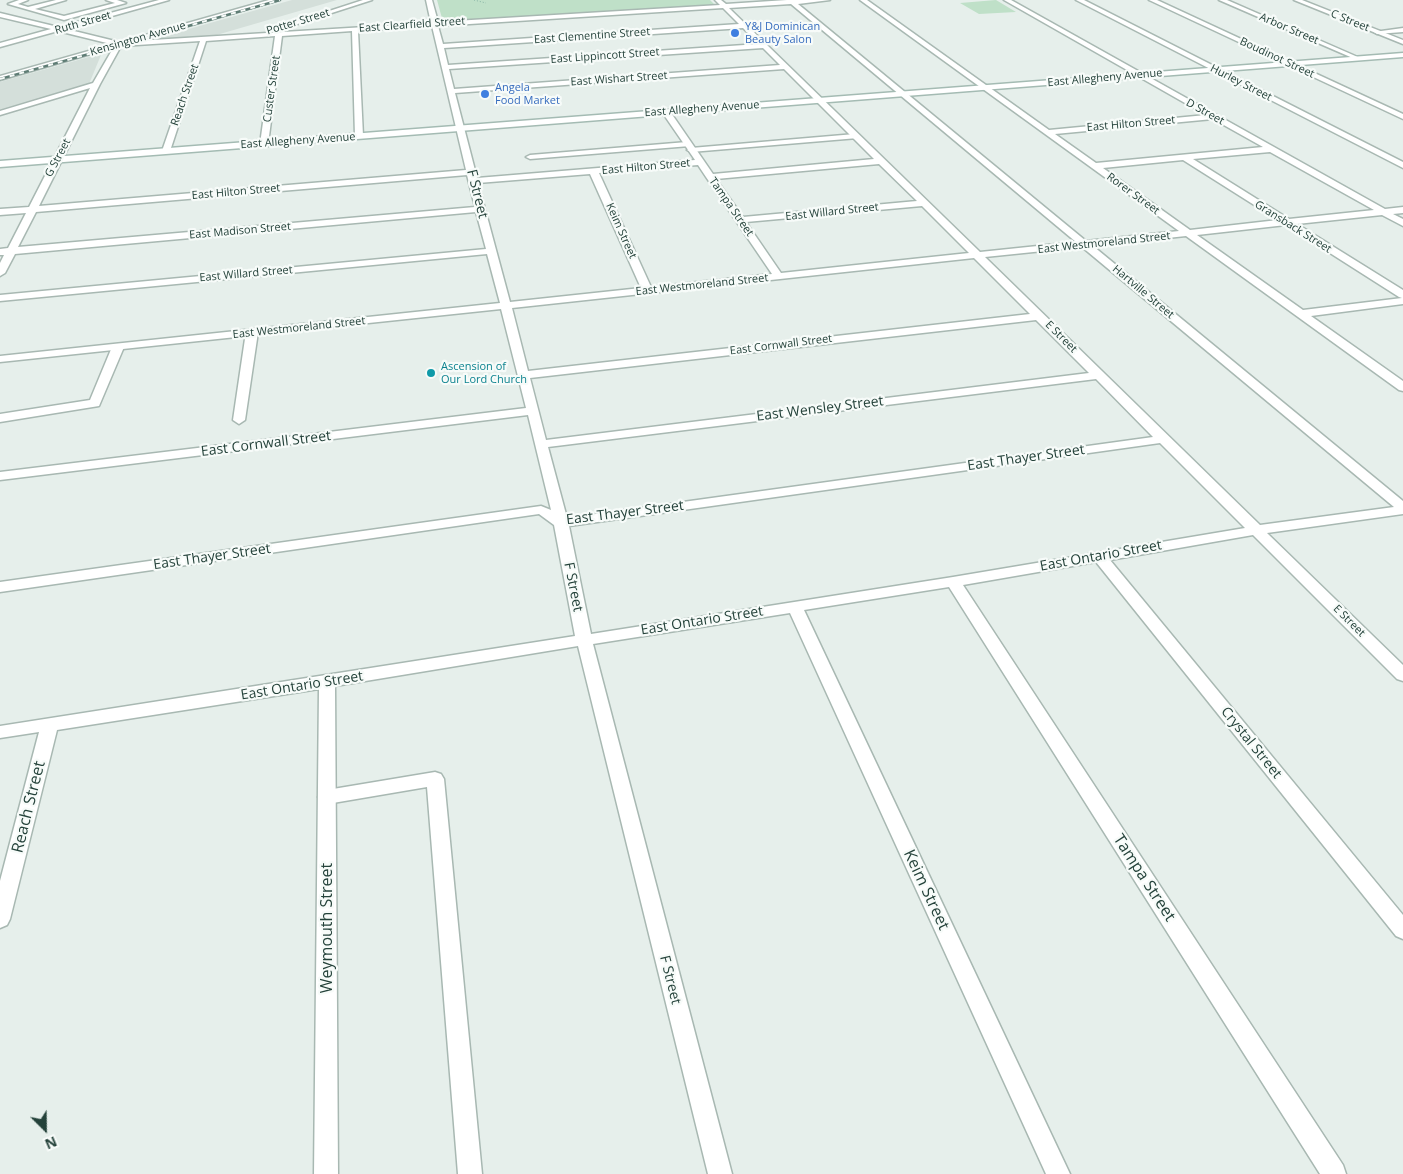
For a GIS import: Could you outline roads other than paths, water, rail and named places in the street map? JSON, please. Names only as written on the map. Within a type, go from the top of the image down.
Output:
[{"type":"street","points":[[25,0],[11,4],[64,18],[124,3],[109,0]]},
{"type":"street","points":[[28,9],[63,0]]},
{"type":"street","name":"Ruth Street","points":[[0,45],[166,0]]},
{"type":"street","name":"Kensington Avenue","points":[[0,78],[276,0]]},
{"type":"street","name":"Potter Street","points":[[256,35],[369,0]]},
{"type":"street","name":"F Street","points":[[429,0],[480,209],[561,523],[584,640],[720,1174]]},
{"type":"street","name":"E Street","points":[[718,0],[1258,530],[1403,675]]},
{"type":"street","name":"East Clearfield Street","points":[[0,15],[118,44],[827,0]]},
{"type":"street","name":"Rorer Street","points":[[863,0],[1403,388]]},
{"type":"street","name":"D Street","points":[[1007,0],[1403,223]]},
{"type":"street","name":"Hurley Street","points":[[1079,0],[1403,165]]},
{"type":"street","name":"Boudinot Street","points":[[1152,0],[1403,117]]},
{"type":"street","name":"Arbor Street","points":[[1222,0],[1357,58]]},
{"type":"street","name":"C Street","points":[[1297,0],[1403,42]]},
{"type":"street","name":"Hartville Street","points":[[792,1],[1403,509]]},
{"type":"street","points":[[0,23],[63,9]]},
{"type":"street","name":"East Clementine Street","points":[[441,46],[744,26]]},
{"type":"street","points":[[354,29],[359,136]]},
{"type":"street","points":[[1377,32],[1403,30]]},
{"type":"street","name":"Custer Street","points":[[264,144],[279,34]]},
{"type":"street","name":"Reach Street","points":[[166,151],[204,38]]},
{"type":"street","name":"G Street","points":[[0,273],[118,44]]},
{"type":"street","name":"East Lippincott Street","points":[[445,67],[764,46]]},
{"type":"street","name":"East Allegheny Avenue","points":[[0,164],[904,95],[1403,54]]},
{"type":"street","name":"East Wishart Street","points":[[452,91],[785,67]]},
{"type":"street","points":[[0,113],[96,84]]},
{"type":"street","name":"Tampa Street","points":[[666,112],[779,277]]},
{"type":"street","name":"East Hilton Street","points":[[1048,132],[1215,117]]},
{"type":"street","points":[[530,157],[855,136]]},
{"type":"street","points":[[1095,166],[1272,149]]},
{"type":"street","name":"Gransback Street","points":[[1184,157],[1403,295]]},
{"type":"street","name":"East Hilton Street","points":[[710,177],[880,161]]},
{"type":"street","name":"East Hilton Street","points":[[0,212],[473,177],[594,172],[699,162]]},
{"type":"street","name":"Keim Street","points":[[594,172],[648,291]]},
{"type":"street","name":"East Willard Street","points":[[741,220],[923,203]]},
{"type":"street","name":"East Madison Street","points":[[0,252],[480,209]]},
{"type":"street","name":"East Westmoreland Street","points":[[0,359],[1403,210]]},
{"type":"street","name":"East Willard Street","points":[[0,298],[492,251]]},
{"type":"street","points":[[1301,314],[1403,301]]},
{"type":"street","name":"East Cornwall Street","points":[[524,375],[1039,316]]},
{"type":"street","points":[[240,420],[252,332]]},
{"type":"street","points":[[0,418],[95,403],[118,347]]},
{"type":"street","name":"East Wensley Street","points":[[541,444],[1099,375]]},
{"type":"street","name":"East Cornwall Street","points":[[0,476],[532,411]]},
{"type":"street","name":"East Thayer Street","points":[[0,587],[541,510],[561,523],[1164,439]]},
{"type":"street","name":"East Ontario Street","points":[[0,732],[954,582],[1258,530],[1403,509]]},
{"type":"street","name":"Crystal Street","points":[[1099,556],[1403,930]]},
{"type":"street","name":"Tampa Street","points":[[954,582],[1334,1174]]},
{"type":"street","name":"Keim Street","points":[[795,607],[1058,1174]]},
{"type":"street","name":"Weymouth Street","points":[[326,1174],[327,682]]},
{"type":"street","name":"Reach Street","points":[[0,919],[50,724]]},
{"type":"street","points":[[327,797],[434,779],[470,1174]]},
{"type":"railway","points":[[0,79],[280,0]]},
{"type":"place","name":"Y&J Dominican Beauty Salon","points":[[735,33]]},
{"type":"place","name":"Angela Food Market","points":[[485,94]]},
{"type":"place","name":"Ascension of Our Lord Church","points":[[431,373]]}]
